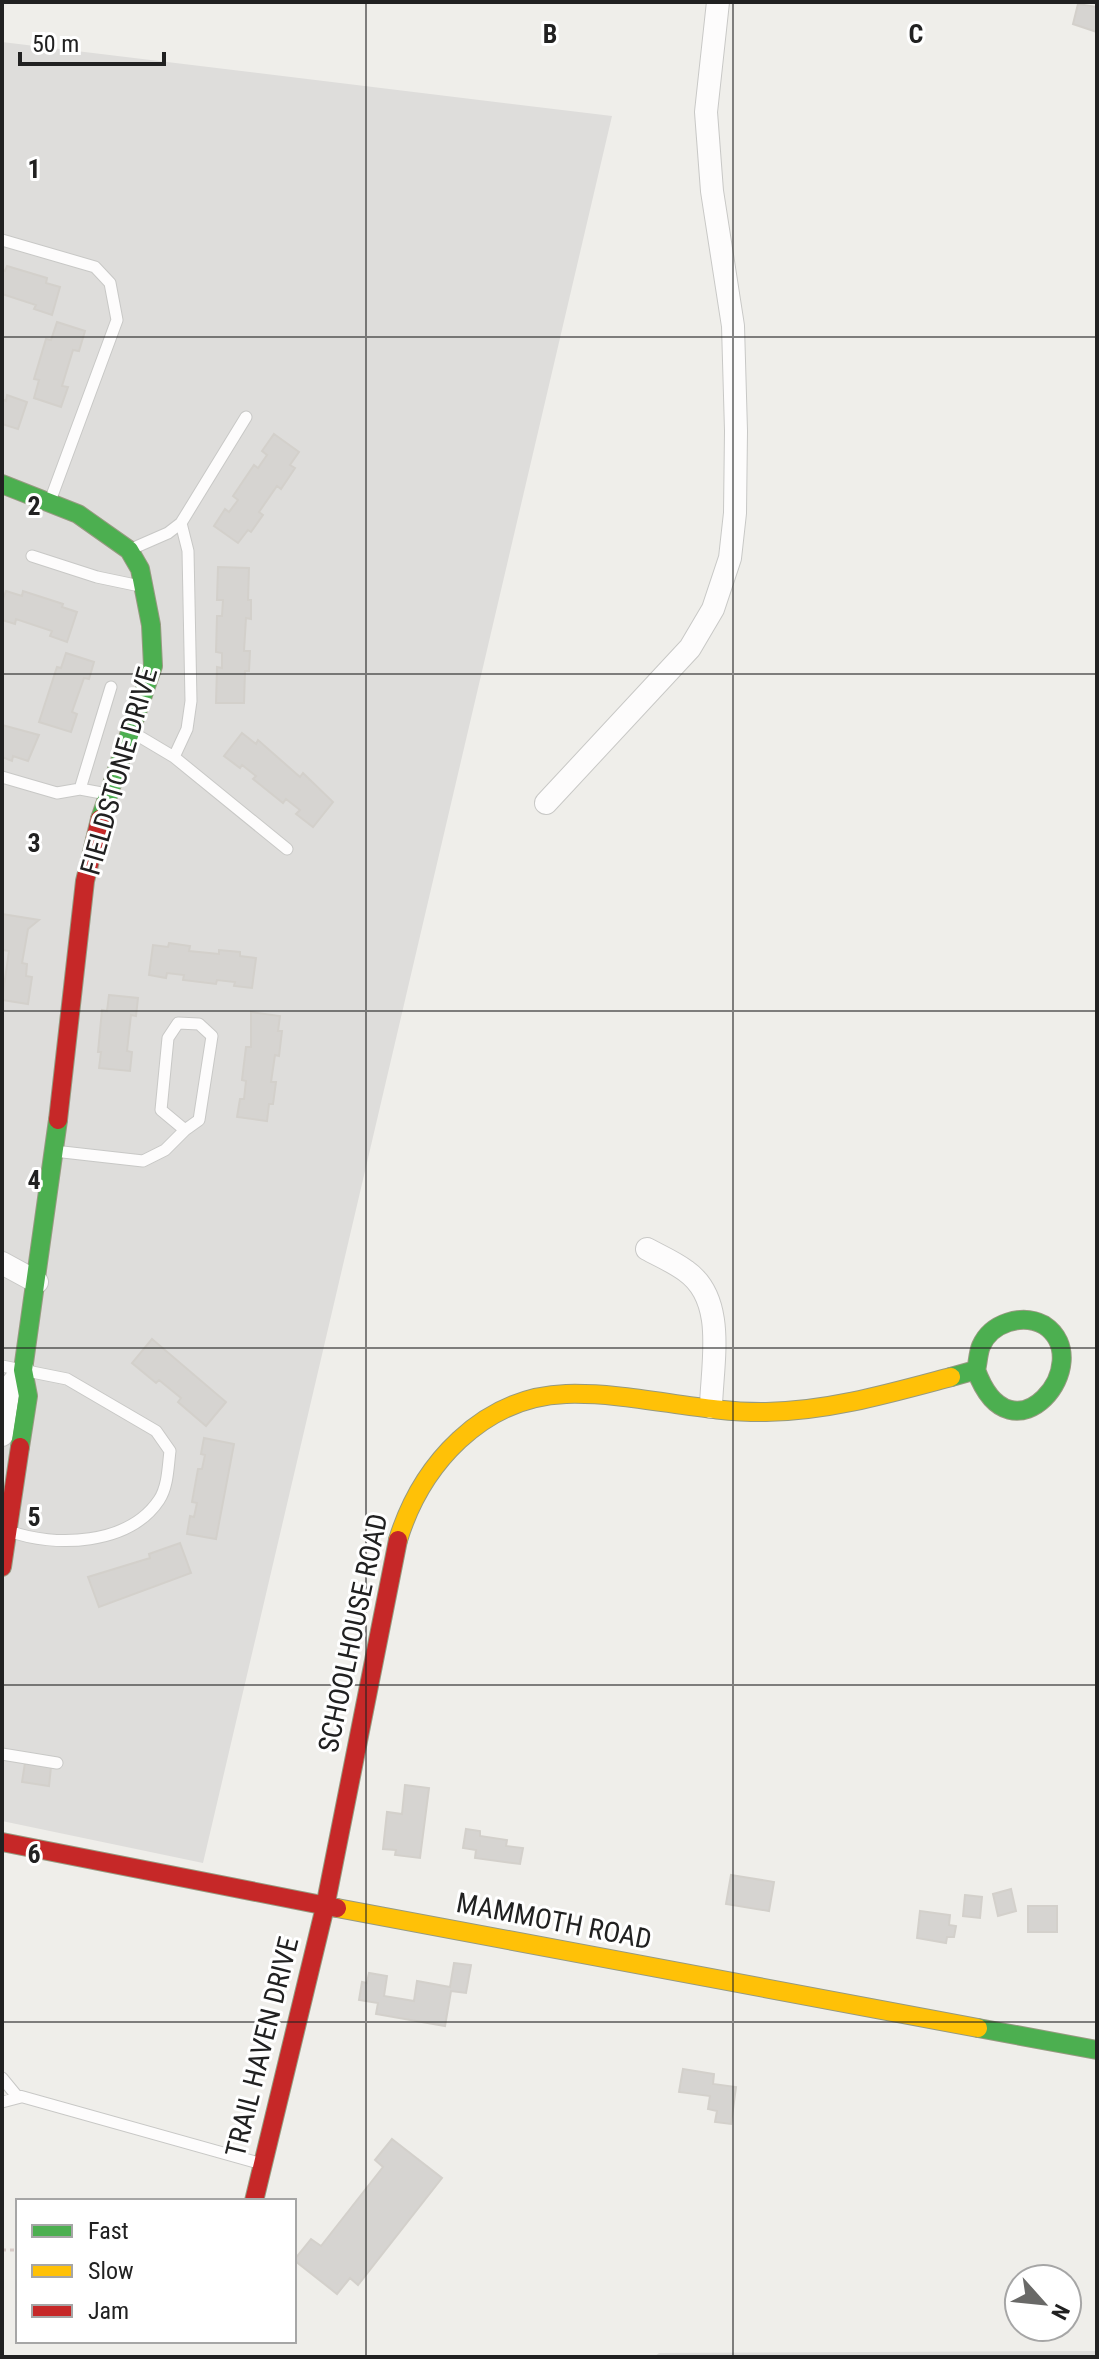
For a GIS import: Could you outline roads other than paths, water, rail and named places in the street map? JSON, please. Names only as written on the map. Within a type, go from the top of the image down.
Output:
[{"type":"street","points":[[546,803],[690,648],[713,609],[730,558],[736,459],[733,326],[712,191],[706,112],[718,2]]},
{"type":"street","points":[[2,484],[78,514],[129,550]]},
{"type":"street","name":"FIELDSTONE DRIVE","points":[[2,1435],[12,1368],[37,1282],[80,949],[85,881],[108,794],[153,666],[151,625],[144,587],[140,569],[129,550]]},
{"type":"street","points":[[647,1249],[685,1271],[706,1292],[713,1317],[711,1407]]},
{"type":"street","points":[[2,1263],[37,1282]]},
{"type":"street","points":[[1018,1318],[1047,1326],[1064,1348],[1068,1363],[1058,1392],[1047,1403],[1032,1409],[1017,1410],[1002,1406],[989,1397],[980,1385],[976,1370],[976,1355],[991,1329],[1018,1318]]},
{"type":"street","name":"FIELDSTONE DRIVE","points":[[2,1567],[5,1530],[28,1396],[12,1368]]},
{"type":"street","name":"SCHOOLHOUSE ROAD","points":[[325,1907],[394,1554],[405,1514],[422,1479],[448,1449],[481,1422],[515,1406],[551,1396],[585,1395],[785,1411],[882,1395],[976,1370]]},
{"type":"street","name":"MAMMOTH ROAD","points":[[2,1842],[325,1907],[1097,2050]]},
{"type":"street","name":"TRAIL HAVEN DRIVE","points":[[254,2199],[325,1907]]},
{"type":"lane","points":[[2,240],[95,267],[110,283],[115,308],[117,320],[49,502]]},
{"type":"lane","points":[[129,550],[168,533],[181,523],[246,417]]},
{"type":"lane","points":[[174,757],[187,729],[191,701],[188,551],[181,523]]},
{"type":"lane","points":[[32,556],[97,577],[144,587]]},
{"type":"lane","points":[[80,789],[111,687]]},
{"type":"lane","points":[[131,732],[174,757],[287,849]]},
{"type":"lane","points":[[2,777],[57,793],[80,789],[108,794]]},
{"type":"lane","points":[[54,1150],[143,1161],[165,1150],[199,1120],[212,1036],[199,1024],[178,1023],[168,1038],[161,1110],[185,1130]]},
{"type":"lane","points":[[5,1530],[28,1538],[69,1540],[112,1534],[136,1522],[160,1499],[170,1451],[156,1431],[67,1379],[12,1368]]},
{"type":"lane","points":[[2,1754],[57,1763]]},
{"type":"lane","points":[[2,2078],[16,2095],[263,2164]]},
{"type":"lane","points":[[2,2102],[22,2096]]}]
